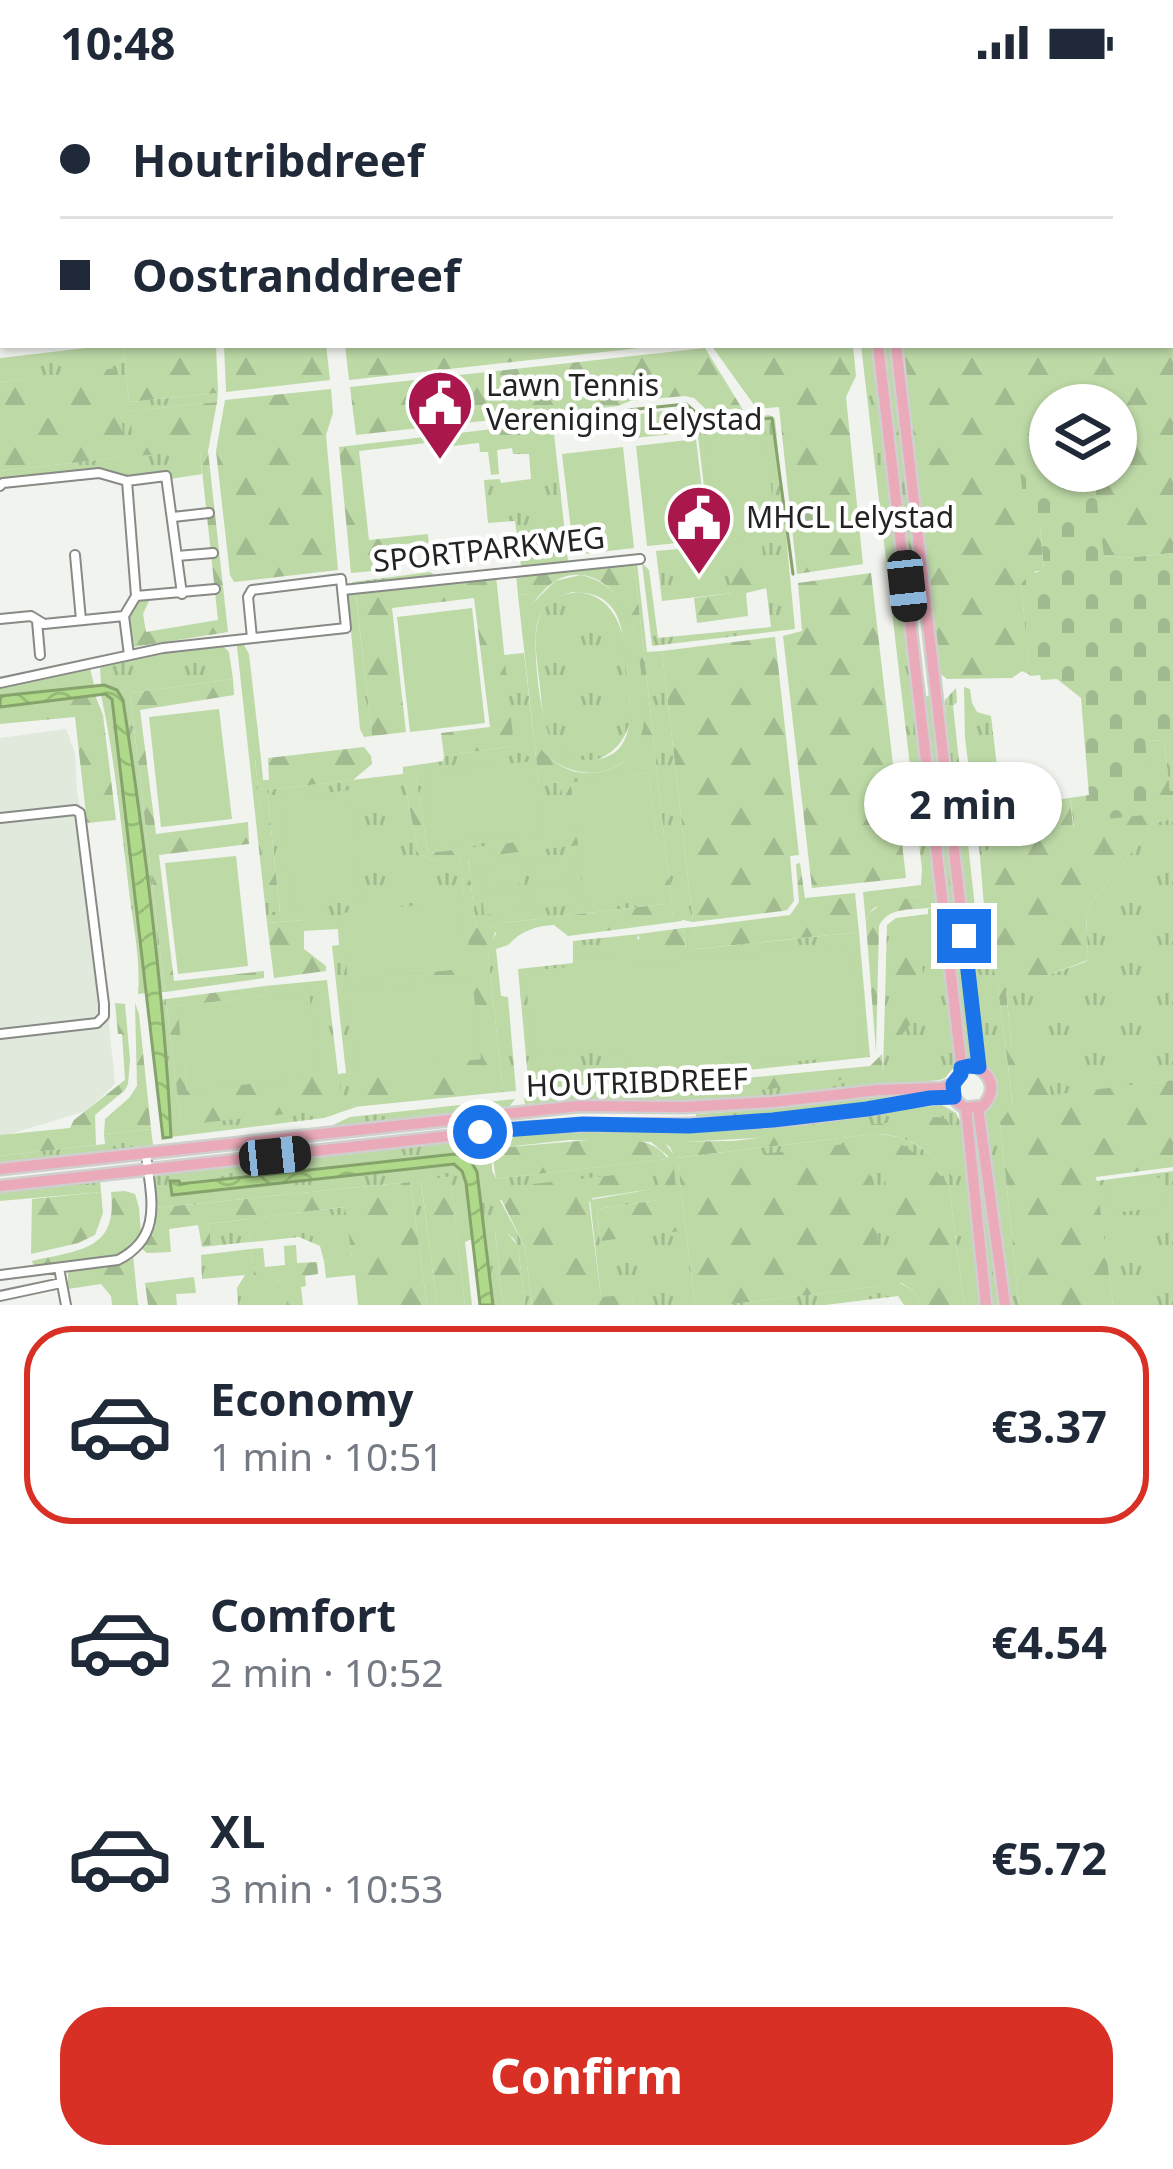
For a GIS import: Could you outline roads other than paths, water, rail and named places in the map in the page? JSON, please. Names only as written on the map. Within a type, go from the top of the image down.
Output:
[{"type":"main road","points":[[878,348],[956,1080],[976,1107],[983,1135],[1005,1305]]},
{"type":"main road","points":[[896,348],[979,1067],[992,1085],[991,1094],[976,1107]]},
{"type":"main road","name":"HOUTRIBDREEF","points":[[0,1186],[522,1128],[773,1120],[919,1094],[956,1080],[969,1066],[979,1067]]},
{"type":"main road","points":[[956,1080],[974,1072],[984,1081],[985,1093],[976,1107],[968,1143]]},
{"type":"main road","points":[[919,1094],[953,1106],[963,1118],[986,1305]]},
{"type":"main road","name":"HOUTRIBDREEF","points":[[0,1168],[578,1106],[685,1106],[919,1094]]},
{"type":"street","points":[[0,486],[32,478],[99,473],[127,481],[166,476],[182,593]]},
{"type":"street","points":[[127,481],[136,596],[124,616],[129,655]]},
{"type":"street","points":[[173,518],[209,513]]},
{"type":"street","points":[[177,556],[213,553]]},
{"type":"street","points":[[75,555],[82,620]]},
{"type":"street","name":"SPORTPARKWEG","points":[[343,590],[640,559]]},
{"type":"street","name":"SPORTPARKWEG","points":[[0,683],[129,655],[346,628],[341,580],[252,590],[248,597],[252,638]]},
{"type":"street","points":[[136,596],[215,589]]},
{"type":"street","points":[[0,619],[31,616],[44,624],[124,616]]},
{"type":"street","points":[[38,619],[40,655]]},
{"type":"street","points":[[0,818],[80,813],[104,1016],[97,1023],[0,1034]]},
{"type":"street","points":[[0,1275],[118,1260],[134,1250],[144,1238],[153,1210],[146,1152]]},
{"type":"street","points":[[59,1268],[66,1305]]},
{"type":"street","points":[[0,1296],[62,1283]]},
{"type":"water","points":[[104,685],[117,690],[123,700],[159,973],[171,1137],[163,1138],[112,699],[105,694],[0,707],[0,696]]},
{"type":"water","points":[[455,1154],[471,1161],[477,1172],[493,1305],[480,1305],[466,1183],[454,1164],[172,1195],[170,1181],[180,1184]]},
{"type":"waterway","points":[[628,410],[686,404],[709,424],[772,418],[793,574]]},
{"type":"place","name":"Lawn Tennis Vereniging Lelystad","points":[[440,462]]},
{"type":"place","name":"MHCL Lelystad","points":[[699,577]]}]
